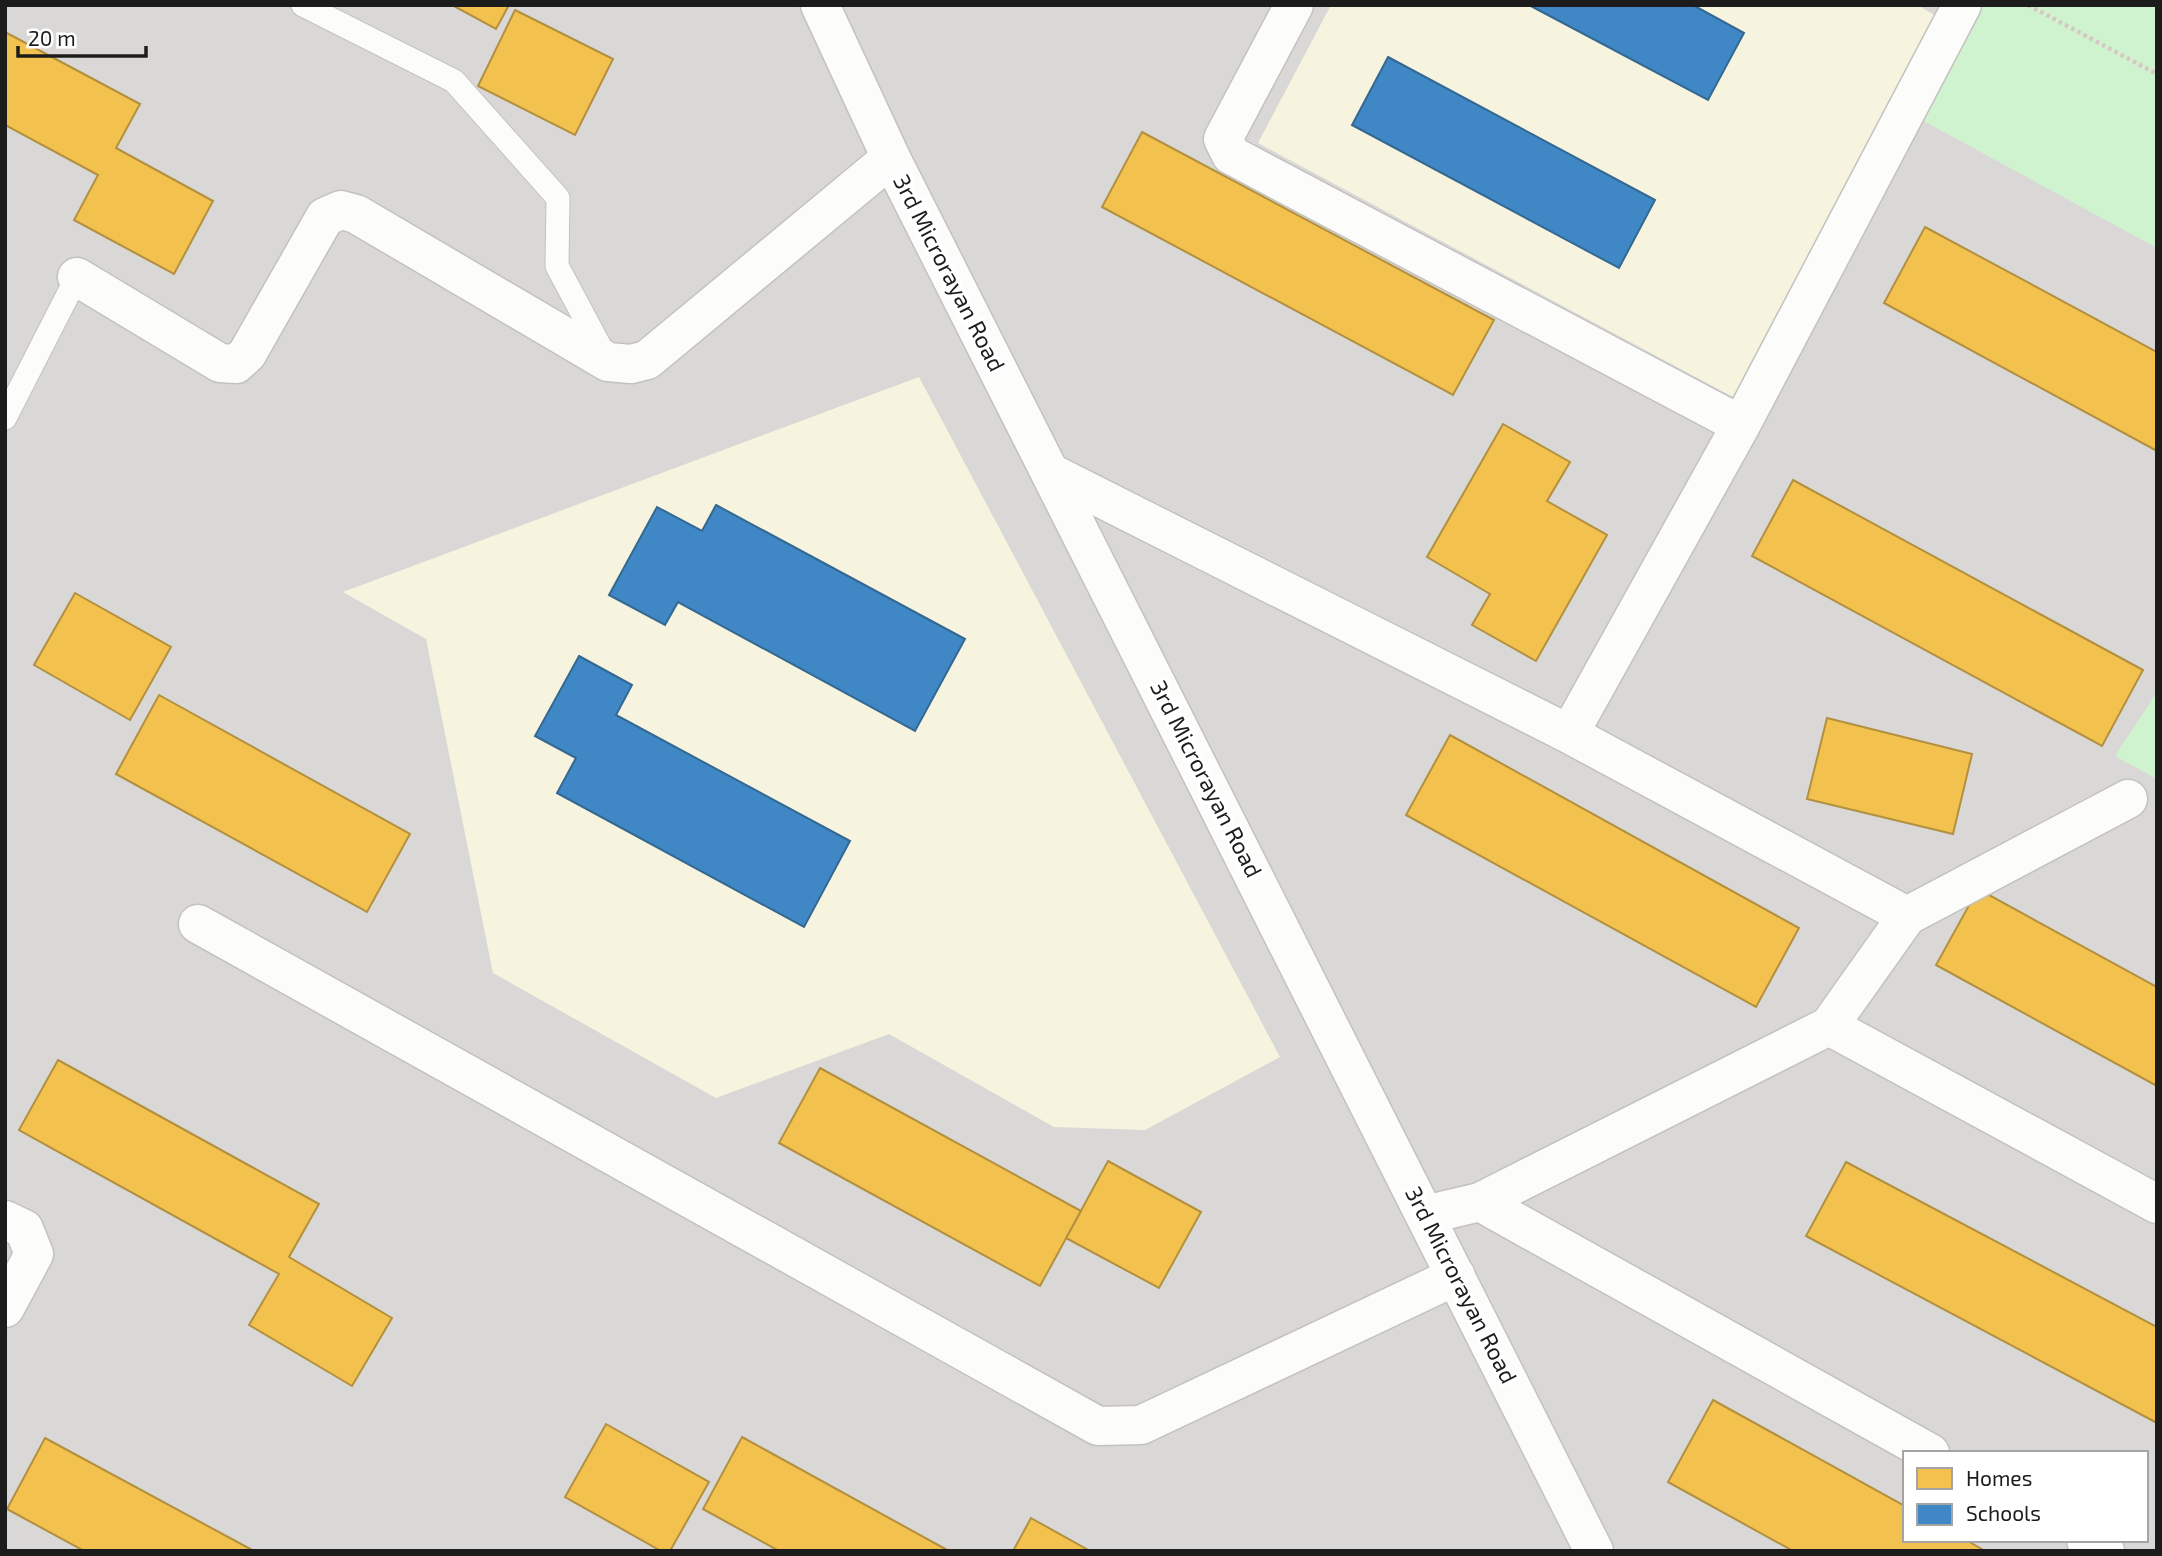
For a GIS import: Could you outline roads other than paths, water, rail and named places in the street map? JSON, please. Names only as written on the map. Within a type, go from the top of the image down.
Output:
[{"type":"street","name":"3rd Microrayan Road","points":[[820,5],[891,158],[1594,1551]]},
{"type":"street","points":[[1294,5],[1223,139],[1231,155],[1741,425]]},
{"type":"street","points":[[1569,734],[1741,425],[1962,5]]},
{"type":"street","points":[[77,277],[220,363],[236,364],[247,355],[325,217],[341,210],[356,214],[608,362],[631,364],[648,360],[891,158]]},
{"type":"street","points":[[1051,473],[1569,734],[1907,916]]},
{"type":"street","points":[[1425,1215],[1480,1202],[1829,1027],[1907,916],[2128,799]]},
{"type":"street","points":[[198,924],[1098,1426],[1141,1424],[1456,1276]]},
{"type":"street","points":[[1829,1027],[2157,1203]]},
{"type":"street","points":[[1480,1202],[1926,1451]]},
{"type":"street","points":[[5,1220],[24,1229],[34,1254],[5,1308]]},
{"type":"street","points":[[2089,1542],[2105,1551]]},
{"type":"lane","points":[[303,5],[454,81],[558,198],[557,266],[608,362]]},
{"type":"lane","points":[[5,418],[77,277]]}]
